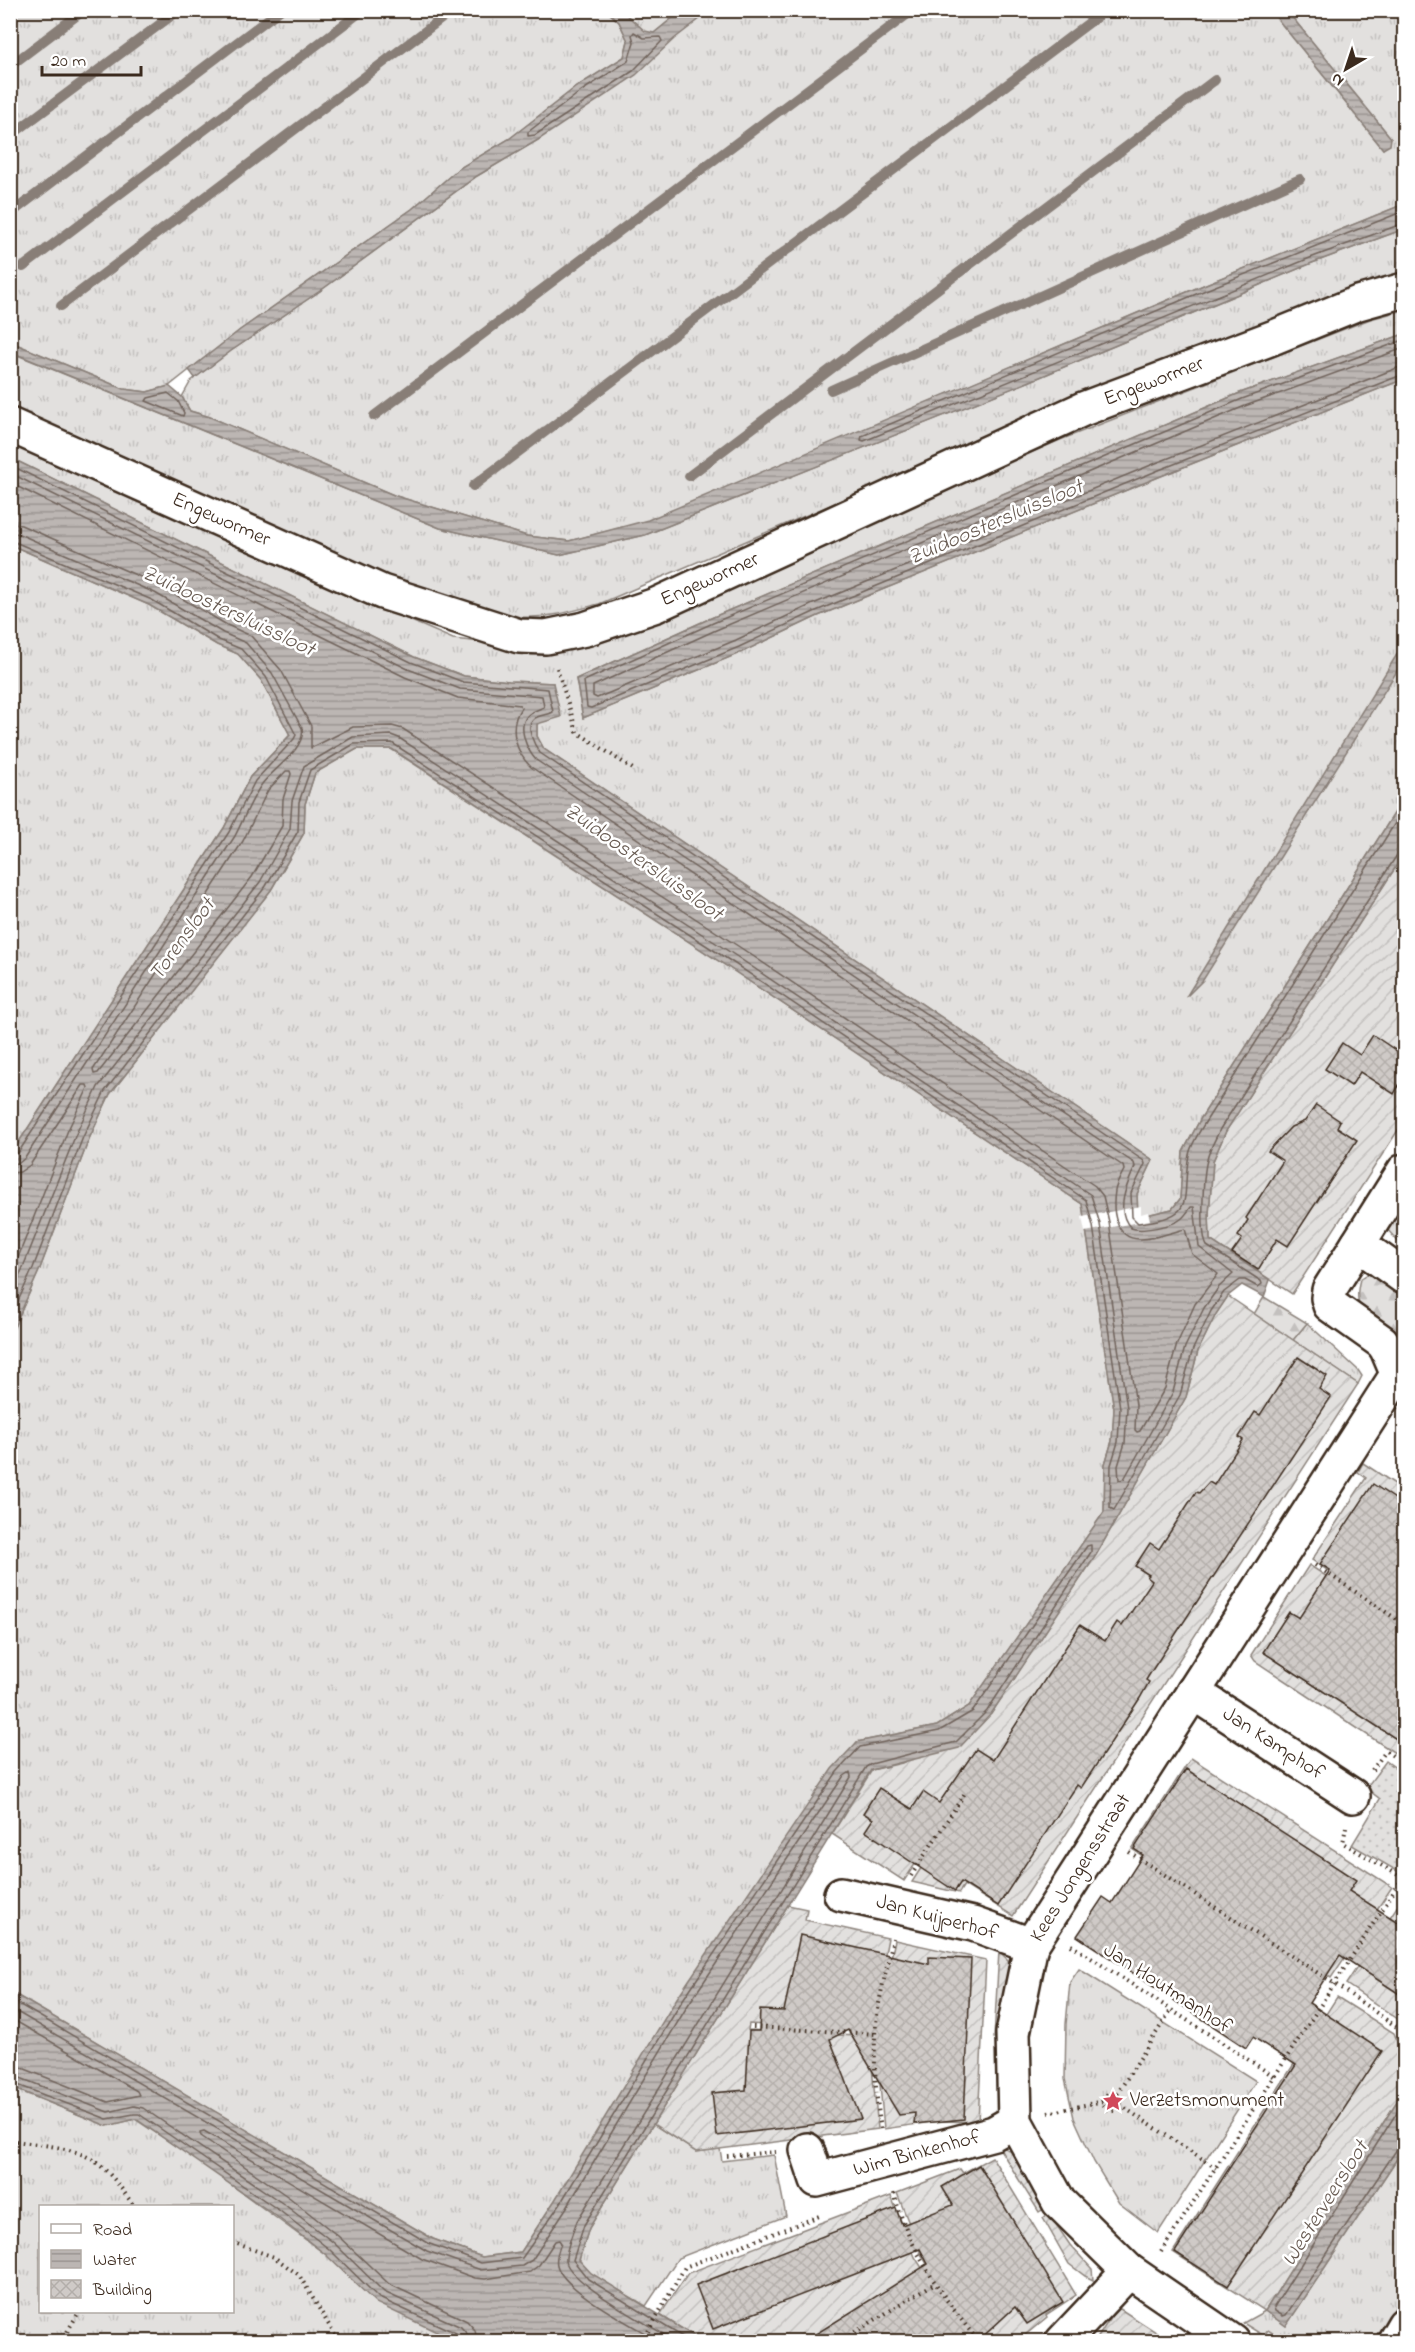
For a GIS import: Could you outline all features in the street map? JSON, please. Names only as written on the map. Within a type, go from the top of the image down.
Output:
[{"type":"street","name":"Engewormer","points":[[10,425],[382,592],[519,636],[546,637],[585,629],[656,605],[1083,409],[1358,303],[1404,290]]},
{"type":"street","points":[[1402,1373],[1382,1342],[1330,1305],[1328,1298],[1329,1290],[1404,1171]]},
{"type":"street","points":[[1358,1244],[1404,1277]]},
{"type":"street","name":"Kees Jongensstraat","points":[[1233,2342],[1136,2276],[1059,2202],[1015,2121],[1013,2033],[1037,1936],[1192,1692],[1402,1373]]},
{"type":"street","name":"Jan Kamphof","points":[[1192,1692],[1353,1796]]},
{"type":"street","name":"Jan Kuijperhof","points":[[841,1894],[1037,1936]]},
{"type":"street","name":"Wim Binkenhof","points":[[815,2179],[994,2133],[1015,2121]]},
{"type":"street","points":[[1062,2342],[1136,2276]]},
{"type":"street","points":[[1394,2342],[1404,2325]]},
{"type":"path","points":[[546,637],[577,732],[633,769]]},
{"type":"path","points":[[1287,1547],[1404,1624]]},
{"type":"path","points":[[965,1793],[910,1877],[898,1906],[875,2034],[880,2119],[886,2162],[895,2198],[914,2245],[935,2283],[950,2307],[979,2342]]},
{"type":"path","points":[[1102,1834],[1404,2031]]},
{"type":"path","points":[[1136,2276],[1216,2168],[1404,1876]]},
{"type":"path","name":"Jan Houtmanhof","points":[[1037,1936],[1171,2010],[1275,2077]]},
{"type":"path","points":[[1117,2094],[1171,2010]]},
{"type":"path","points":[[753,2027],[875,2034]]},
{"type":"path","points":[[1015,2121],[1103,2101],[1108,2094],[1117,2094]]},
{"type":"path","points":[[1103,2101],[1108,2110],[1116,2109],[1120,2105],[1117,2094]]},
{"type":"path","points":[[1120,2105],[1216,2168]]},
{"type":"path","points":[[10,2140],[64,2148],[96,2161],[115,2180],[133,2205]]},
{"type":"path","points":[[642,2342],[684,2267],[822,2215],[815,2179],[727,2156]]},
{"type":"path","points":[[234,2243],[274,2257],[298,2275],[339,2342]]},
{"type":"path","points":[[840,2342],[935,2283]]},
{"type":"path","points":[[61,2342],[78,2313]]},
{"type":"green space","points":[[10,11],[607,11],[619,22],[628,41],[624,57],[576,87],[509,139],[458,169],[412,209],[240,330],[169,386],[147,392],[124,389],[11,342]]},
{"type":"green space","points":[[622,11],[681,11],[654,33],[645,32]]},
{"type":"green space","points":[[710,11],[1271,11],[1383,149],[1391,138],[1287,11],[1404,11],[1404,204],[1206,284],[648,521],[569,541],[527,536],[396,496],[210,417],[190,411],[182,397],[191,381],[320,291],[477,176],[538,140]]},
{"type":"green space","points":[[1404,229],[1404,279],[1059,407],[599,604],[549,616],[519,617],[490,613],[430,597],[400,586],[217,506],[11,409],[10,352],[440,528],[559,555],[645,535],[1028,382],[1312,263]]},
{"type":"green space","points":[[1404,310],[1404,334],[1240,393],[711,618],[576,679],[583,718],[742,652],[818,616],[1404,379],[1404,798],[1201,1118],[1183,1152],[1180,1199],[1172,1209],[1138,1217],[1137,1194],[1153,1160],[544,749],[537,736],[537,724],[553,683],[464,676],[414,657],[11,458],[10,435],[284,566],[453,639],[520,646],[695,599],[1060,440],[1370,319]]},
{"type":"green space","points":[[11,545],[149,605],[217,645],[238,654],[261,680],[290,735],[250,777],[224,828],[11,1154]]},
{"type":"green space","points":[[357,749],[391,749],[728,967],[1082,1204],[1114,1409],[1112,1441],[1105,1464],[1104,1512],[969,1706],[937,1726],[857,1742],[521,2252],[482,2257],[433,2239],[11,1992],[11,1334],[39,1271],[89,1139],[110,1094],[271,890],[304,833],[305,804],[315,773]]},
{"type":"green space","points":[[1404,854],[1404,1121],[1292,1294],[1210,1240],[1209,1214],[1213,1161],[1226,1131]]},
{"type":"green space","points":[[1404,1198],[1404,1248],[1386,1228]]},
{"type":"green space","points":[[1373,1271],[1400,1295],[1404,1331],[1395,1336],[1370,1319],[1360,1308],[1358,1291],[1360,1279]]},
{"type":"green space","points":[[1228,1296],[1358,1384],[1013,1916],[964,1885],[959,1893],[912,1882],[970,1792],[965,1788],[904,1881],[832,1834],[872,1770],[902,1763],[991,1714],[1096,1555],[1186,1397],[1198,1351],[1216,1314]]},
{"type":"green space","points":[[1264,1297],[1307,1323],[1293,1340],[1254,1314]]},
{"type":"green space","points":[[1307,1323],[1358,1370],[1362,1376],[1358,1384],[1293,1340]]},
{"type":"green space","points":[[1363,1463],[1404,1490],[1404,1621],[1312,1560],[1366,1478],[1358,1472]]},
{"type":"green space","points":[[1309,1565],[1404,1627],[1404,1759],[1255,1661],[1251,1655]]},
{"type":"green space","points":[[1191,1758],[1392,1887],[1331,1978],[1132,1849]]},
{"type":"green space","points":[[1386,1761],[1404,1774],[1404,1864],[1399,1872],[1352,1845],[1380,1799],[1366,1788]]},
{"type":"green space","points":[[1404,1896],[1404,2022],[1346,1984]]},
{"type":"green space","points":[[788,1905],[807,1909],[805,1920],[888,1938],[876,2001],[874,2031],[749,2024],[748,2030],[874,2037],[872,2067],[878,2129],[696,2152],[653,2124]]},
{"type":"green space","points":[[895,1940],[986,1960],[978,2122],[939,2121],[884,2129],[878,2063],[879,2013]]},
{"type":"green space","points":[[999,1951],[1008,1960],[1011,1971],[1003,2039],[994,2038]]},
{"type":"green space","points":[[1079,1969],[1256,2081],[1158,2233],[1119,2203],[1094,2162],[1074,2118],[1065,2079],[1066,2024],[1070,1982]]},
{"type":"green space","points":[[1337,1997],[1394,2033],[1404,2058],[1404,2090],[1265,2311],[1173,2252]]},
{"type":"green space","points":[[10,2087],[107,2126],[135,2119],[206,2166],[325,2254],[447,2337],[462,2341],[11,2341]]},
{"type":"green space","points":[[653,2124],[696,2152],[720,2149],[722,2161],[774,2155],[786,2216],[678,2258],[646,2306],[591,2274],[579,2260],[589,2228]]},
{"type":"green space","points":[[998,2146],[1007,2149],[1022,2162],[1045,2208],[1039,2212]]},
{"type":"green space","points":[[1404,2148],[1404,2294],[1373,2341],[1285,2341],[1268,2330],[1264,2336],[1243,2323],[1265,2311],[1286,2326]]},
{"type":"green space","points":[[992,2157],[1076,2295],[1046,2315],[1047,2317],[1018,2341],[984,2341],[953,2307],[921,2254],[897,2193],[960,2169],[963,2173]]},
{"type":"green space","points":[[891,2196],[915,2257],[931,2282],[833,2341],[702,2341],[660,2315],[688,2273]]},
{"type":"green space","points":[[1049,2214],[1070,2245],[1092,2269],[1093,2280],[1069,2264],[1043,2218]]},
{"type":"green space","points":[[1117,2307],[1170,2341],[1095,2342]]},
{"type":"water","points":[[607,11],[622,11],[645,31],[654,33],[681,11],[710,11],[674,39],[636,75],[538,140],[477,176],[320,291],[195,378],[189,370],[240,330],[412,209],[458,169],[509,139],[576,87],[624,57],[628,41],[619,22]]},
{"type":"water","points":[[1271,11],[1287,11],[1391,138],[1390,145],[1383,149]]},
{"type":"water","points":[[1404,204],[1404,229],[1312,263],[1028,382],[645,535],[559,555],[440,528],[11,352],[11,342],[124,389],[147,392],[169,386],[182,397],[190,411],[210,417],[396,496],[527,536],[569,541],[648,520],[1206,284]]},
{"type":"water","name":"Zuidoostersluissloot","points":[[1404,334],[1404,379],[818,616],[742,652],[583,718],[576,679],[711,618],[1240,393]]},
{"type":"water","points":[[11,458],[414,657],[464,676],[553,683],[561,717],[537,724],[537,736],[544,749],[1153,1160],[1137,1194],[1138,1217],[1172,1209],[1180,1199],[1183,1152],[1201,1118],[1404,798],[1404,854],[1226,1131],[1213,1161],[1209,1214],[1210,1240],[1270,1280],[1264,1297],[1242,1285],[1228,1296],[1216,1314],[1198,1351],[1186,1397],[1096,1555],[991,1714],[959,1748],[871,1770],[589,2228],[579,2260],[591,2273],[702,2341],[462,2341],[447,2337],[376,2303],[325,2254],[276,2216],[136,2119],[107,2126],[11,2087],[11,1992],[433,2239],[482,2257],[521,2252],[677,1998],[832,1769],[857,1742],[937,1726],[969,1706],[1104,1512],[1105,1464],[1112,1441],[1114,1409],[1082,1204],[728,967],[392,749],[357,749],[315,773],[305,804],[304,833],[271,890],[110,1094],[89,1139],[39,1271],[11,1334],[11,1154],[224,828],[250,777],[290,735],[261,680],[238,654],[217,645],[149,605],[11,545]]},
{"type":"water","points":[[1404,643],[1404,660],[1203,980],[1186,997]]},
{"type":"water","points":[[1404,2090],[1404,2148],[1286,2326],[1265,2311]]},
{"type":"pier","points":[[1141,1206],[1141,1214],[1148,1212],[1150,1220],[1085,1232],[1082,1217]]},
{"type":"building","points":[[1373,1035],[1404,1056],[1404,1077],[1394,1094],[1360,1072],[1351,1086],[1325,1069],[1342,1043],[1360,1055]]},
{"type":"building","points":[[1316,1105],[1340,1121],[1337,1127],[1357,1140],[1288,1246],[1277,1239],[1258,1270],[1232,1253],[1242,1239],[1238,1236],[1248,1220],[1246,1218],[1283,1161],[1268,1151],[1291,1127],[1305,1121]]},
{"type":"building","points":[[1298,1357],[1327,1376],[1319,1389],[1331,1397],[1151,1672],[1146,1680],[1149,1682],[1140,1698],[1081,1788],[1077,1785],[998,1906],[961,1882],[955,1891],[865,1831],[873,1819],[863,1813],[879,1788],[912,1809],[923,1792],[939,1803],[976,1749],[993,1760],[1080,1625],[1105,1641],[1117,1622],[1122,1626],[1152,1581],[1147,1577],[1149,1575],[1135,1566],[1150,1543],[1159,1549],[1196,1492],[1199,1493],[1209,1482],[1214,1485],[1243,1440],[1239,1437],[1255,1412],[1260,1415]]},
{"type":"building","points":[[1373,1484],[1404,1505],[1404,1744],[1263,1652],[1289,1612],[1299,1618],[1330,1570],[1320,1564]]},
{"type":"building","points":[[1186,1769],[1356,1880],[1349,1891],[1404,1926],[1404,1997],[1340,1955],[1309,2003],[1382,2051],[1228,2286],[1175,2252],[1296,2065],[1253,2037],[1246,2048],[1077,1936],[1103,1897],[1112,1903],[1143,1855],[1134,1849]]},
{"type":"building","points":[[800,1935],[929,1964],[929,1957],[971,1959],[964,2119],[914,2124],[915,2113],[899,2115],[848,2030],[830,2039],[861,2119],[717,2136],[712,2093],[746,2090],[749,2031],[759,2031],[760,2010],[784,2011]]},
{"type":"building","points":[[979,2165],[1063,2302],[1027,2324],[1015,2307],[977,2342],[803,2342],[928,2264],[920,2249],[713,2329],[696,2285],[896,2208],[902,2225],[953,2205],[942,2187]]},
{"type":"waterway","points":[[10,66],[84,10]]},
{"type":"waterway","points":[[10,136],[179,10]]},
{"type":"waterway","points":[[10,214],[280,10]]},
{"type":"waterway","points":[[23,267],[363,10]]},
{"type":"waterway","points":[[61,306],[453,10]]},
{"type":"waterway","points":[[374,416],[913,10]]},
{"type":"waterway","points":[[473,486],[1106,10]]},
{"type":"waterway","points":[[689,476],[1215,80]]},
{"type":"waterway","points":[[831,390],[1300,179]]},
{"type":"place","name":"Verzetsmonument","points":[[1113,2101]]},
{"type":"water label","name":"Torensloot","points":[[183,940]]},
{"type":"water label","name":"Westerveersloot","points":[[1326,2204]]}]
